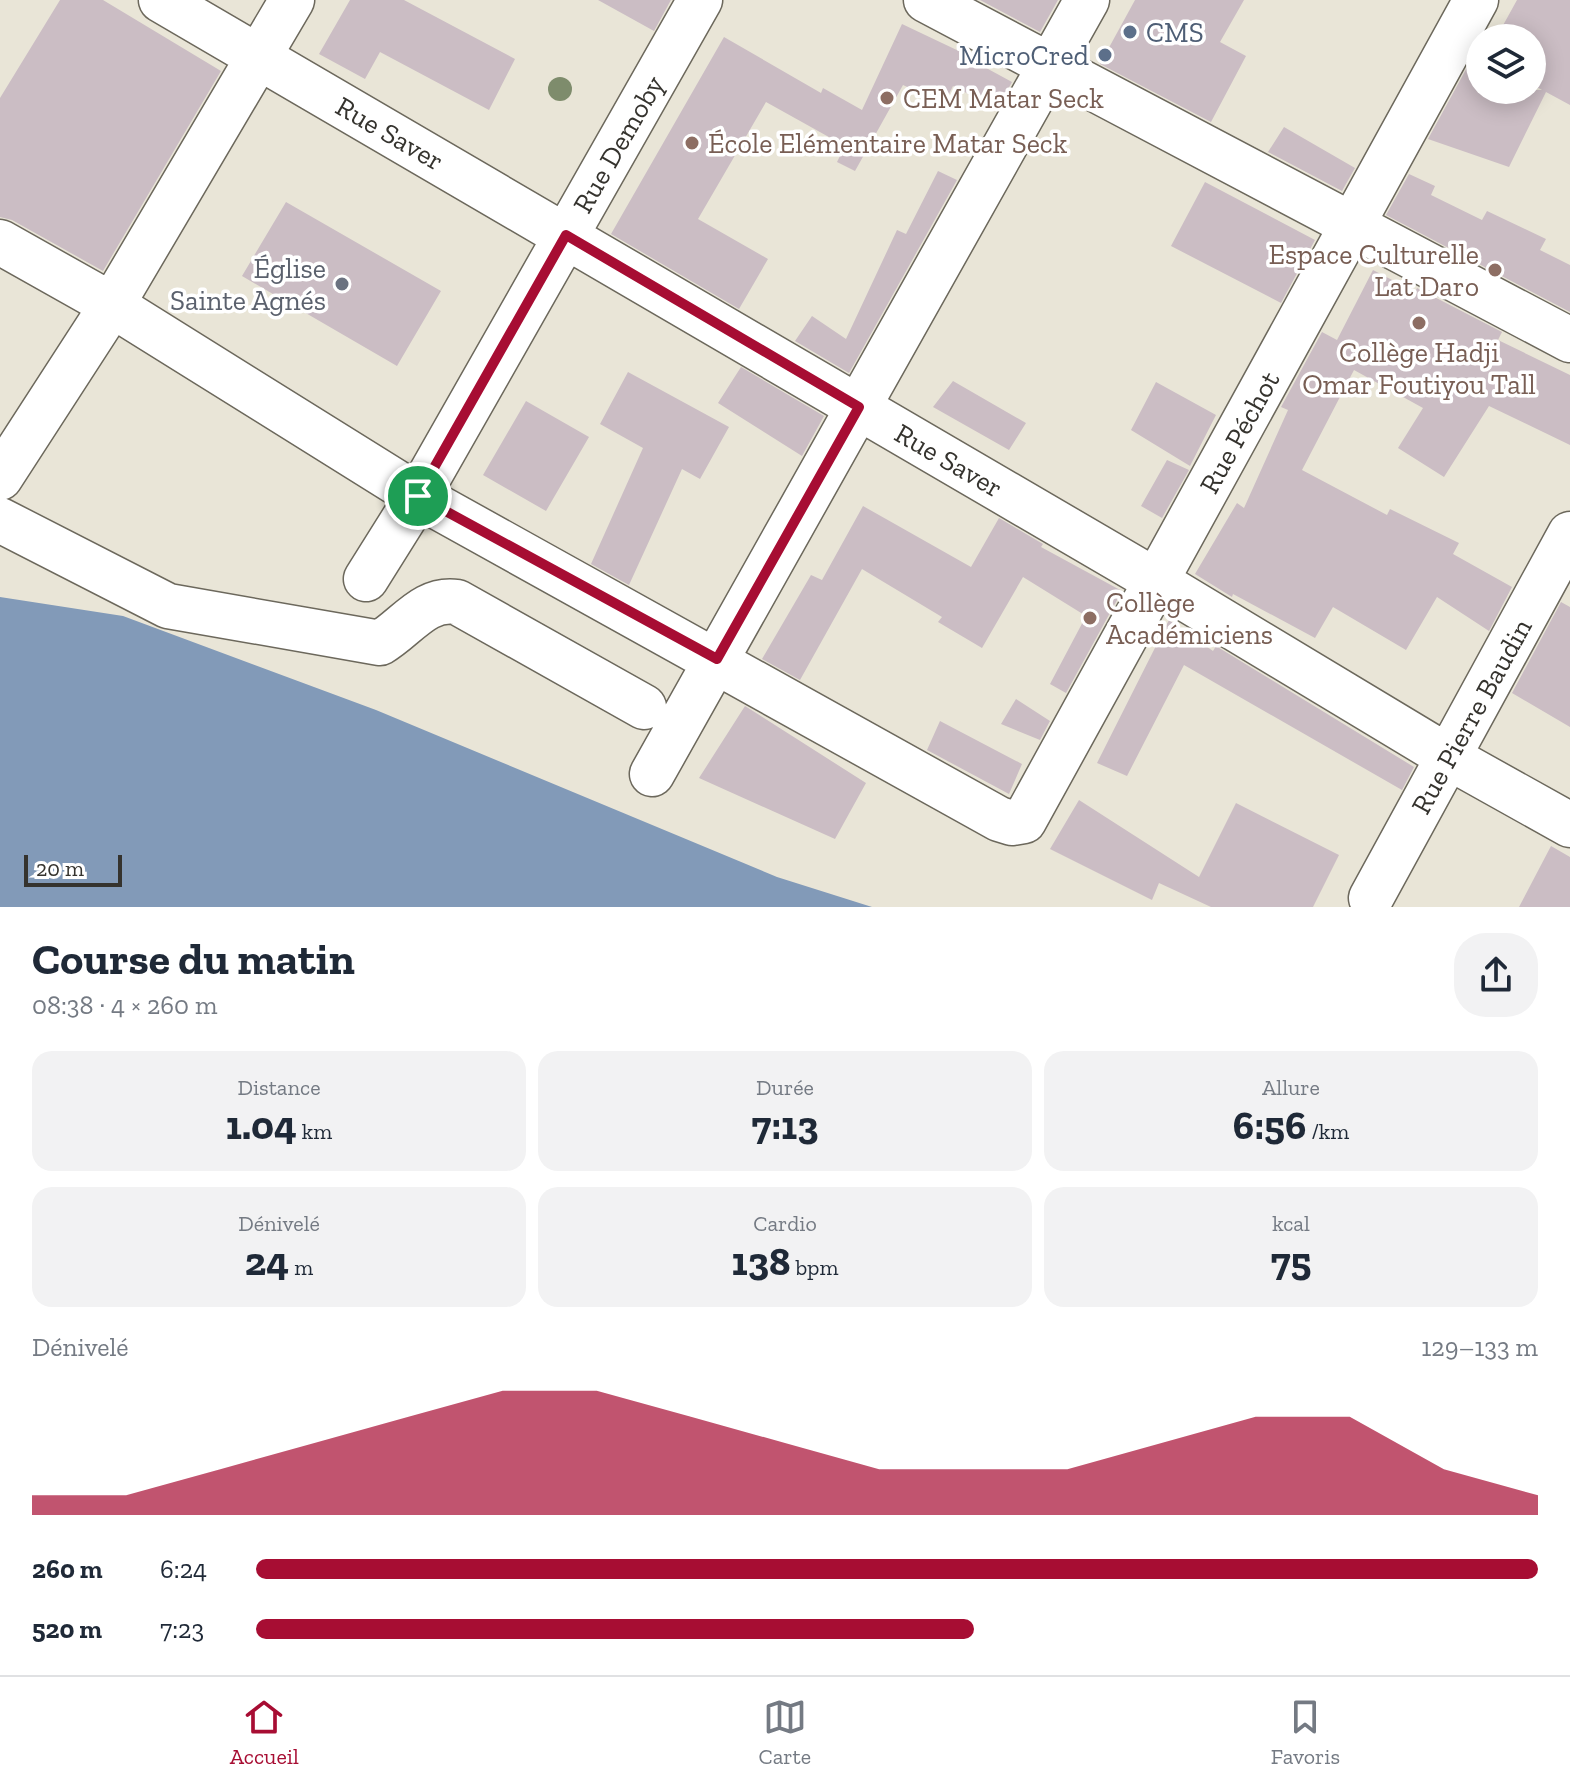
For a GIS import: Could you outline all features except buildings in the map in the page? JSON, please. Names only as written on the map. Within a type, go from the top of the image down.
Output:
[{"type":"street","name":"Rue Saver","points":[[161,0],[1156,581],[1450,758],[1570,825]]},
{"type":"street","points":[[0,478],[112,305],[292,0]]},
{"type":"street","name":"Rue Demoby","points":[[366,579],[418,496],[700,0]]},
{"type":"street","points":[[926,0],[1570,340]]},
{"type":"street","points":[[652,774],[1087,0]]},
{"type":"street","name":"Rue Péchot","points":[[717,659],[999,819],[1012,823],[1024,821],[1476,0]]},
{"type":"street","points":[[0,242],[112,305],[418,496],[717,659]]},
{"type":"street","points":[[0,520],[168,606],[199,612],[380,643],[430,604],[440,600],[457,602],[644,707]]},
{"type":"street","name":"Rue Pierre Baudin","points":[[1371,898],[1570,534]]},
{"type":"water","points":[[0,597],[123,616],[376,710],[777,877],[872,907],[0,907]]},
{"type":"place","name":"CMS","points":[[1130,32]]},
{"type":"place","name":"MicroCred","points":[[1105,55]]},
{"type":"place","name":"CEM Matar Seck","points":[[887,98]]},
{"type":"place","name":"École Elémentaire Matar Seck","points":[[692,143]]},
{"type":"place","name":"Espace Culturelle Lat Daro","points":[[1495,270]]},
{"type":"place","name":"Église Sainte Agnés","points":[[342,284]]},
{"type":"place","name":"Collège Hadji Omar Foutiyou Tall","points":[[1419,323]]},
{"type":"place","name":"Collège Académiciens","points":[[1090,618]]},
{"type":"route","points":[[566,235],[859,407],[717,659],[418,496],[566,235]]}]
